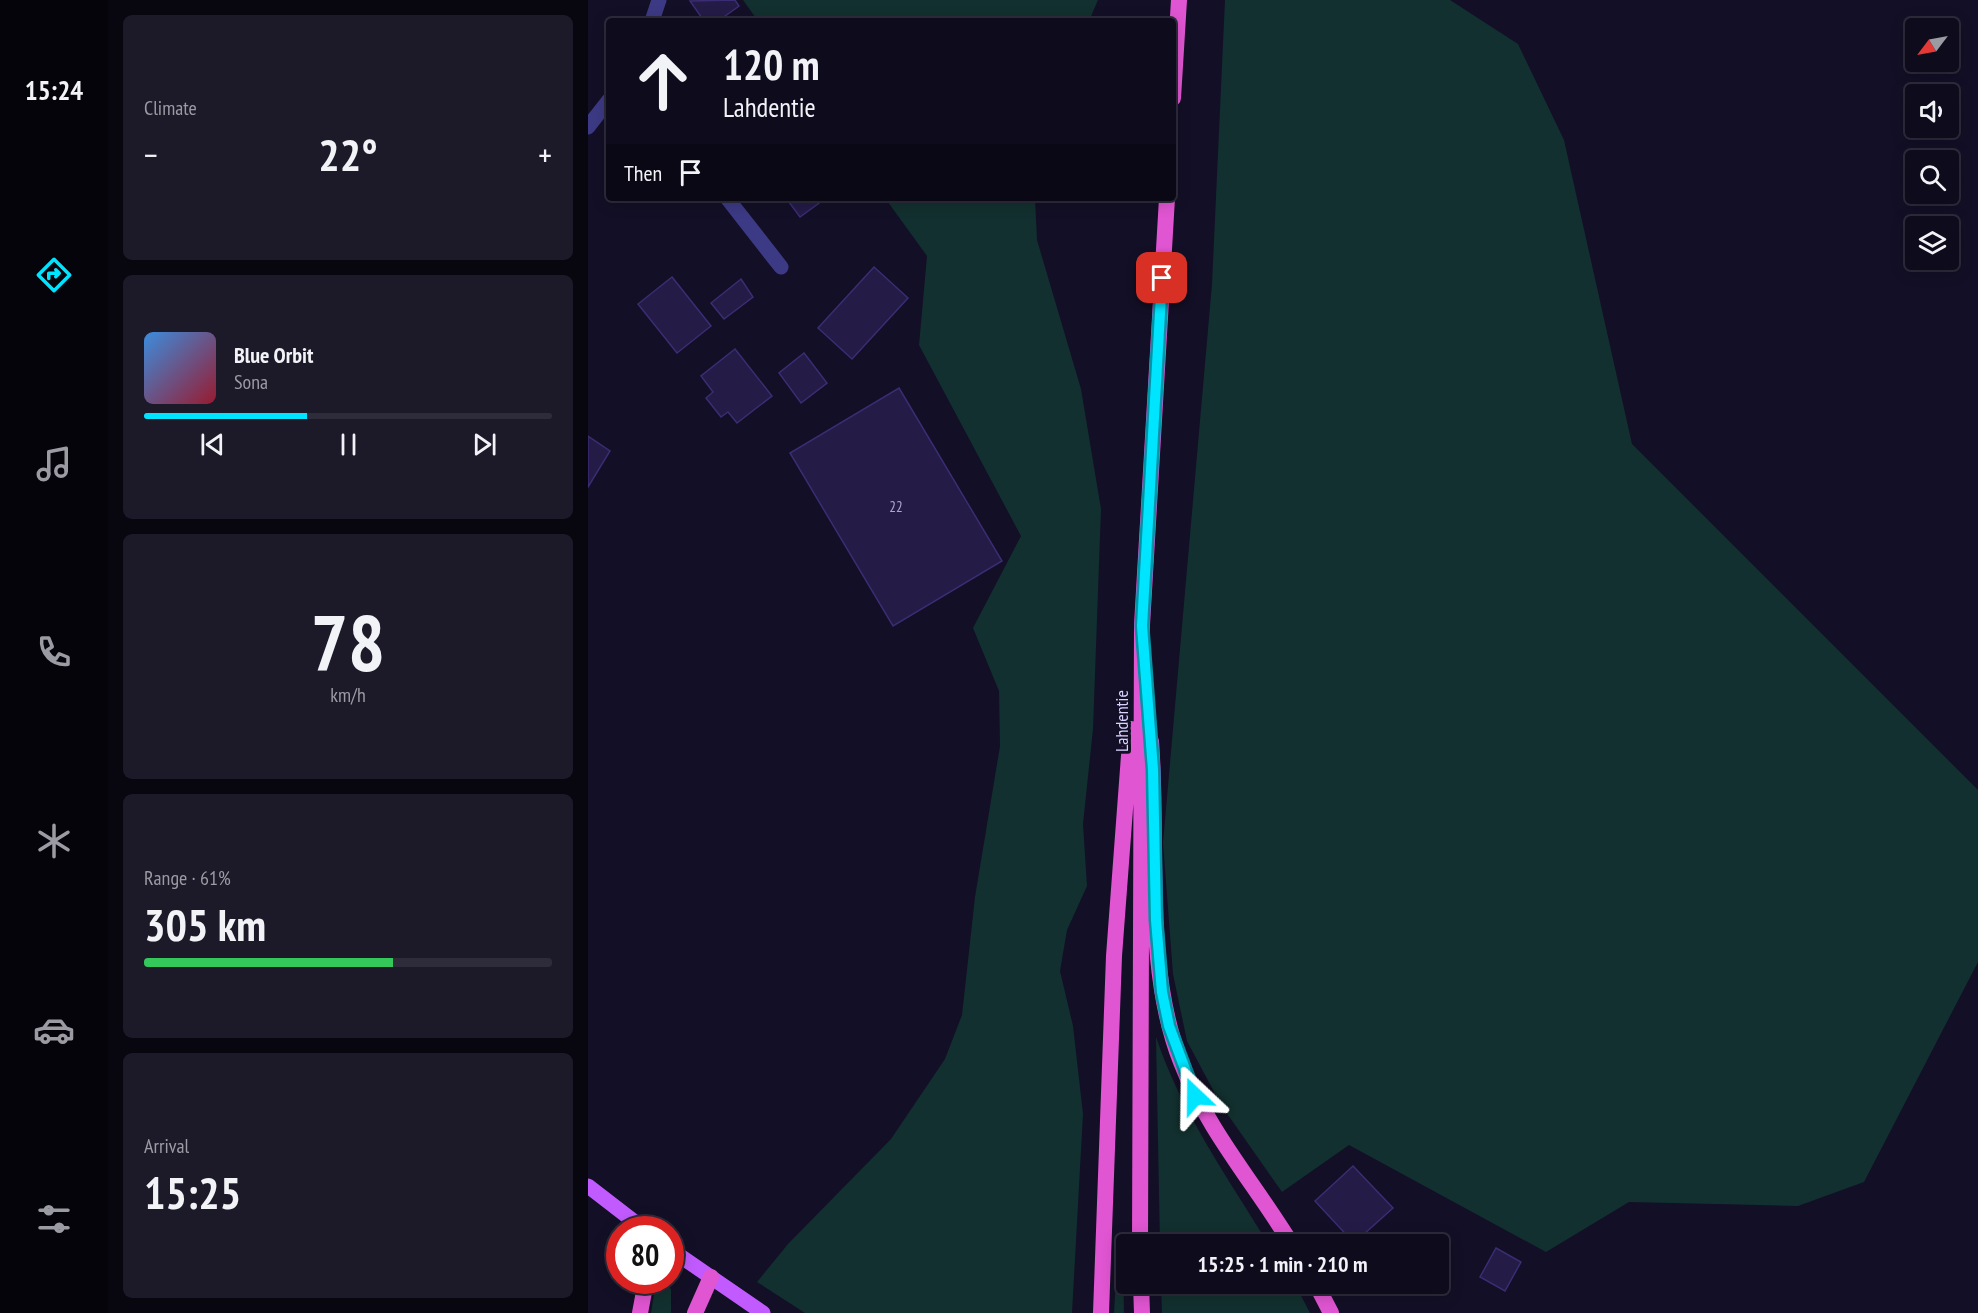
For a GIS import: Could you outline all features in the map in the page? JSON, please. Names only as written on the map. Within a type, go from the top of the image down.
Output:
[{"type":"highway","points":[[1176,49],[1179,0]]},
{"type":"highway","name":"Lahdentie","points":[[1140,1234],[1142,626],[1167,201]]},
{"type":"highway","points":[[1101,1313],[1114,956],[1144,561]]},
{"type":"highway","points":[[1142,626],[1153,770],[1159,960],[1169,1026],[1195,1096],[1235,1162],[1284,1234]]},
{"type":"highway","points":[[695,1313],[711,1277]]},
{"type":"highway","points":[[639,1313],[643,1294]]},
{"type":"highway","points":[[1141,1294],[1142,1313]]},
{"type":"highway","points":[[1321,1294],[1331,1313]]},
{"type":"main road","points":[[588,1186],[627,1216]]},
{"type":"main road","points":[[684,1258],[763,1313]]},
{"type":"street","points":[[653,18],[659,0]]},
{"type":"street","points":[[588,127],[606,104]]},
{"type":"street","points":[[730,201],[781,267]]},
{"type":"green space","points":[[743,0],[1098,0],[1090,18],[756,18]]},
{"type":"green space","points":[[1225,0],[1450,0],[1518,44],[1564,140],[1632,444],[1978,790],[1978,962],[1864,1182],[1798,1206],[1629,1202],[1546,1252],[1349,1145],[1282,1192],[1221,1105],[1187,1041],[1173,974],[1163,843],[1212,284]]},
{"type":"green space","points":[[887,201],[1035,201],[1037,240],[1081,389],[1101,509],[1093,729],[1083,824],[1087,886],[1067,930],[1060,971],[1073,1026],[1083,1114],[1072,1313],[805,1313],[757,1282],[788,1244],[891,1139],[945,1059],[962,1015],[975,897],[1000,746],[999,691],[973,628],[1021,536],[919,345],[927,256]]},
{"type":"green space","points":[[1156,1037],[1178,1092],[1192,1118],[1262,1234],[1160,1234]]},
{"type":"green space","points":[[1116,1278],[1116,1294],[1124,1294],[1124,1313],[1114,1313]]},
{"type":"green space","points":[[654,1294],[671,1294],[671,1313],[651,1313]]},
{"type":"green space","points":[[1161,1294],[1300,1294],[1310,1313],[1162,1313]]},
{"type":"building","points":[[735,0],[739,6],[722,18],[702,18],[690,1]]},
{"type":"building","points":[[788,201],[822,201],[800,217]]},
{"type":"building","points":[[874,267],[908,298],[852,359],[818,328]]},
{"type":"building","points":[[672,277],[711,326],[677,353],[638,304]]},
{"type":"building","points":[[741,279],[753,297],[724,319],[711,303]]},
{"type":"building","points":[[735,349],[772,396],[737,423],[728,412],[721,417],[706,398],[713,392],[701,376]]},
{"type":"building","points":[[804,353],[827,383],[801,403],[779,373]]},
{"type":"building","points":[[899,388],[1002,561],[893,626],[790,453]]},
{"type":"building","points":[[588,436],[610,451],[588,487]]},
{"type":"building","points":[[1353,1166],[1393,1208],[1364,1234],[1346,1234],[1315,1201]]},
{"type":"building","points":[[1496,1248],[1521,1262],[1505,1291],[1480,1277]]},
{"type":"route","points":[[1162,278],[1142,626],[1156,822],[1156,920],[1162,992],[1169,1026],[1180,1061],[1195,1096]]}]
